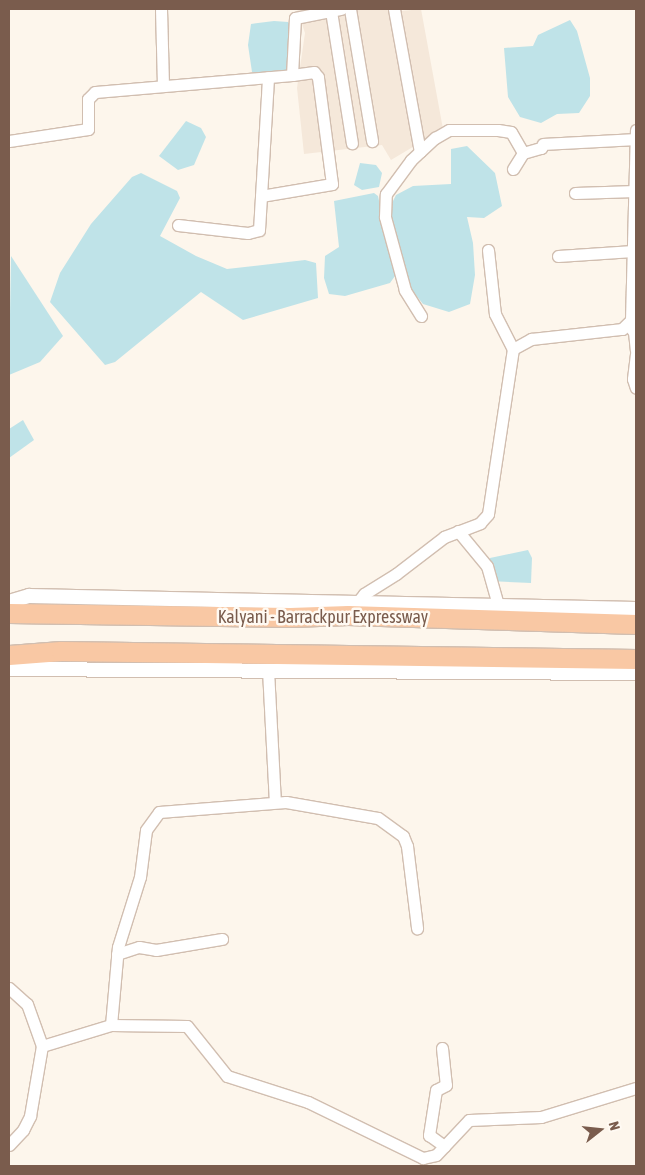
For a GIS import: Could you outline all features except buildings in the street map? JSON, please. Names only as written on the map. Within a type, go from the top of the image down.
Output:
[{"type":"highway","name":"Kalyani - Barrackpur Expressway","points":[[9,613],[290,617],[348,615],[636,624]]},
{"type":"highway","name":"Kalyani - Barrackpur Expressway","points":[[9,655],[61,651],[636,659]]},
{"type":"street","points":[[161,9],[163,86]]},
{"type":"street","points":[[350,9],[372,141]]},
{"type":"street","points":[[394,9],[420,152]]},
{"type":"street","points":[[292,75],[295,18],[306,12],[336,10],[352,144]]},
{"type":"street","points":[[9,141],[88,129],[88,99],[94,92],[314,72],[318,76],[332,184],[261,196]]},
{"type":"street","points":[[178,224],[254,233],[260,228],[268,77]]},
{"type":"street","points":[[421,316],[405,290],[385,217],[386,194],[420,152],[449,130],[498,130],[511,132],[523,153]]},
{"type":"street","points":[[513,169],[523,153],[543,144],[635,136],[634,306],[628,325],[622,329],[531,339],[513,349]]},
{"type":"street","points":[[575,193],[635,191]]},
{"type":"street","points":[[356,604],[364,594],[396,574],[444,537],[480,522],[488,514],[513,349],[495,314],[488,250]]},
{"type":"street","points":[[558,256],[633,251]]},
{"type":"street","points":[[628,325],[634,332],[636,352],[633,378],[636,388]]},
{"type":"street","points":[[458,531],[487,566],[498,604]]},
{"type":"street","points":[[9,602],[29,596],[356,604],[498,604],[636,609]]},
{"type":"street","points":[[9,669],[636,673]]},
{"type":"street","points":[[268,670],[275,802]]},
{"type":"street","points":[[111,1026],[117,954],[140,877],[146,830],[154,815],[166,810],[275,802],[370,815],[388,823],[403,836],[410,855],[417,928]]},
{"type":"street","points":[[117,954],[139,948],[156,950],[222,939]]},
{"type":"street","points":[[9,988],[27,1004],[42,1046],[30,1116],[23,1130],[9,1144]]},
{"type":"street","points":[[42,1046],[111,1026],[186,1026],[226,1076],[308,1102],[426,1162],[436,1155],[469,1120],[540,1117],[636,1088]]},
{"type":"street","points":[[442,1048],[446,1085],[436,1090],[429,1135],[444,1146]]},
{"type":"shaded area","points":[[297,9],[392,9],[392,12],[421,9],[443,129],[391,160],[382,145],[304,154],[297,88],[305,33]]},
{"type":"water","points":[[570,20],[577,31],[590,78],[590,96],[579,113],[557,114],[541,123],[520,117],[508,97],[504,48],[533,46],[538,35]]},
{"type":"water","points":[[274,21],[288,22],[292,28],[291,75],[262,77],[252,72],[248,45],[251,24]]},
{"type":"water","points":[[186,121],[201,128],[206,137],[194,165],[178,170],[159,156]]},
{"type":"water","points":[[467,146],[495,173],[502,206],[484,218],[467,217],[473,243],[475,275],[470,304],[449,312],[423,304],[410,288],[389,209],[396,195],[413,186],[451,184],[451,149]]},
{"type":"water","points":[[360,163],[376,165],[382,173],[379,187],[362,190],[354,185]]},
{"type":"water","points":[[141,173],[177,191],[180,198],[160,236],[196,256],[227,269],[305,260],[316,263],[318,298],[243,320],[201,292],[115,362],[105,365],[50,302],[60,273],[91,224],[132,177]]},
{"type":"water","points":[[374,193],[378,196],[395,276],[390,283],[345,296],[329,294],[324,278],[325,256],[339,247],[334,201]]},
{"type":"water","points":[[11,256],[63,336],[40,362],[9,375]]},
{"type":"water","points":[[23,420],[34,440],[9,458],[9,429]]},
{"type":"water","points":[[528,550],[532,558],[531,583],[489,581],[490,558]]}]
